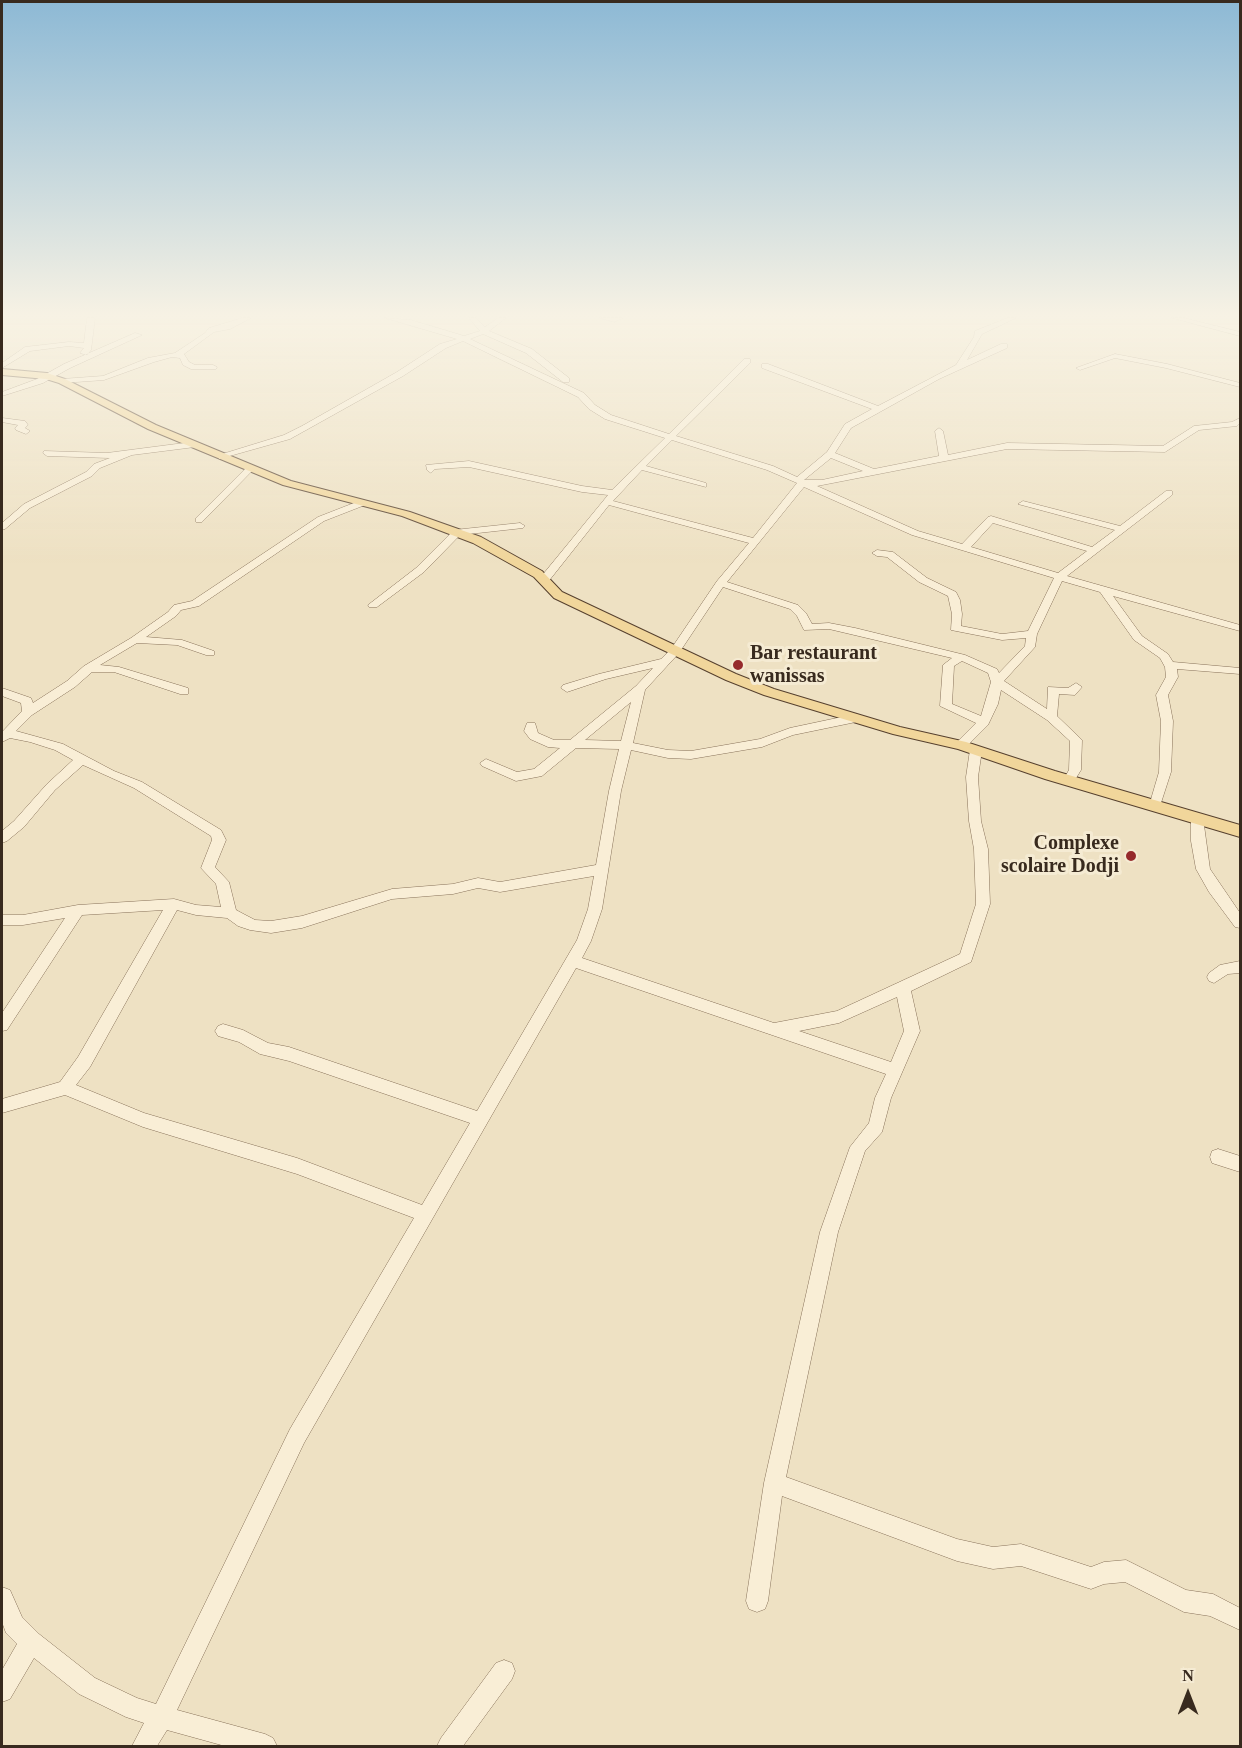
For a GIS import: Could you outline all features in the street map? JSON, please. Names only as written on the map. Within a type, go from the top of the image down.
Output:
[{"type":"main road","points":[[96,400],[192,445],[287,483],[457,532],[492,547],[538,574],[558,595],[675,651],[769,692],[898,731],[976,750],[1240,831]]},
{"type":"street","points":[[222,457],[287,437],[355,400]]},
{"type":"street","points":[[585,400],[608,417],[770,468],[800,482],[820,486],[915,533],[963,549],[1240,628]]},
{"type":"street","points":[[544,580],[614,493],[707,400]]},
{"type":"street","points":[[854,400],[879,409]]},
{"type":"street","points":[[486,763],[507,775],[516,777],[542,771],[640,688],[675,651],[754,541],[800,482],[830,454],[848,426],[896,400]]},
{"type":"street","points":[[2,420],[22,423],[24,425],[19,428],[26,430]]},
{"type":"street","points":[[820,486],[872,471],[1007,446],[1080,449],[1131,447],[1165,450],[1197,428],[1234,424],[1240,420]]},
{"type":"street","points":[[939,431],[944,458]]},
{"type":"street","points":[[46,453],[89,456],[129,454],[192,445]]},
{"type":"street","points":[[2,527],[27,506],[89,474],[97,466],[129,454]]},
{"type":"street","points":[[830,454],[872,471]]},
{"type":"street","points":[[431,470],[429,467],[469,464],[582,489],[614,493]]},
{"type":"street","points":[[640,467],[703,485]]},
{"type":"street","points":[[199,520],[231,491],[250,469]]},
{"type":"street","points":[[961,746],[984,722],[992,704],[997,682],[1030,647],[1032,634],[1059,577],[1169,493]]},
{"type":"street","points":[[607,502],[754,541]]},
{"type":"street","points":[[5,737],[28,706],[44,702],[71,684],[88,668],[135,640],[172,614],[178,607],[195,604],[321,519],[362,503]]},
{"type":"street","points":[[1023,504],[1122,529]]},
{"type":"street","points":[[963,549],[991,519],[1093,550]]},
{"type":"street","points":[[373,605],[420,570],[457,532],[520,526]]},
{"type":"street","points":[[877,553],[890,554],[923,580],[952,594],[957,610],[955,628],[1002,637],[1032,634]]},
{"type":"street","points":[[721,584],[791,605],[798,610],[808,628],[829,627],[855,631],[961,657],[993,671],[997,682],[1051,717],[1076,740],[1075,770],[1069,780]]},
{"type":"street","points":[[1104,590],[1138,638],[1164,656],[1171,665],[1172,677],[1162,694],[1167,721],[1164,779],[1155,806]]},
{"type":"street","points":[[135,640],[178,642],[210,653]]},
{"type":"street","points":[[961,657],[949,665],[946,706],[984,722]]},
{"type":"street","points":[[567,688],[603,676],[665,662]]},
{"type":"street","points":[[1171,665],[1240,671]]},
{"type":"street","points":[[88,668],[115,669],[184,691]]},
{"type":"street","points":[[1051,717],[1054,699],[1052,690],[1071,692],[1076,687]]},
{"type":"street","points":[[144,1746],[161,1718],[297,1436],[573,961],[590,927],[603,869],[610,817],[625,745],[640,688]]},
{"type":"street","points":[[2,692],[28,706]]},
{"type":"street","points":[[531,726],[531,733],[544,741],[572,745],[625,745],[676,755],[698,754],[762,743],[790,732],[856,718]]},
{"type":"street","points":[[5,737],[31,738],[59,747],[138,785],[218,835],[219,840],[208,868],[222,882],[230,913]]},
{"type":"street","points":[[772,1029],[839,1017],[966,958],[983,904],[981,849],[975,821],[972,777],[976,750]]},
{"type":"street","points":[[2,838],[19,824],[51,787],[82,759]]},
{"type":"street","points":[[1197,818],[1203,869],[1240,923]]},
{"type":"street","points":[[2,920],[23,920],[78,910],[174,904],[196,910],[230,913],[249,924],[272,927],[302,922],[392,894],[453,889],[478,883],[500,887],[603,869]]},
{"type":"street","points":[[2,1106],[65,1088],[84,1062],[174,904]]},
{"type":"street","points":[[2,1024],[78,910]]},
{"type":"street","points":[[573,961],[895,1070]]},
{"type":"street","points":[[1214,976],[1226,969],[1240,967]]},
{"type":"street","points":[[757,1601],[774,1483],[830,1232],[858,1147],[876,1127],[883,1098],[912,1031],[903,988]]},
{"type":"street","points":[[223,1031],[243,1037],[265,1049],[289,1053],[480,1119]]},
{"type":"street","points":[[65,1088],[143,1120],[297,1166],[424,1214]]},
{"type":"street","points":[[1218,1157],[1240,1164]]},
{"type":"street","points":[[774,1483],[957,1550],[993,1558],[1021,1555],[1091,1578],[1104,1573],[1126,1571],[1184,1601],[1213,1605],[1240,1618]]},
{"type":"street","points":[[2,1598],[14,1625],[31,1642],[87,1686],[134,1709],[265,1746]]},
{"type":"street","points":[[2,1691],[31,1642]]},
{"type":"street","points":[[448,1746],[504,1671]]},
{"type":"place","name":"Bar restaurant wanissas","points":[[738,665]]},
{"type":"place","name":"Complexe scolaire Dodji","points":[[1131,856]]}]
